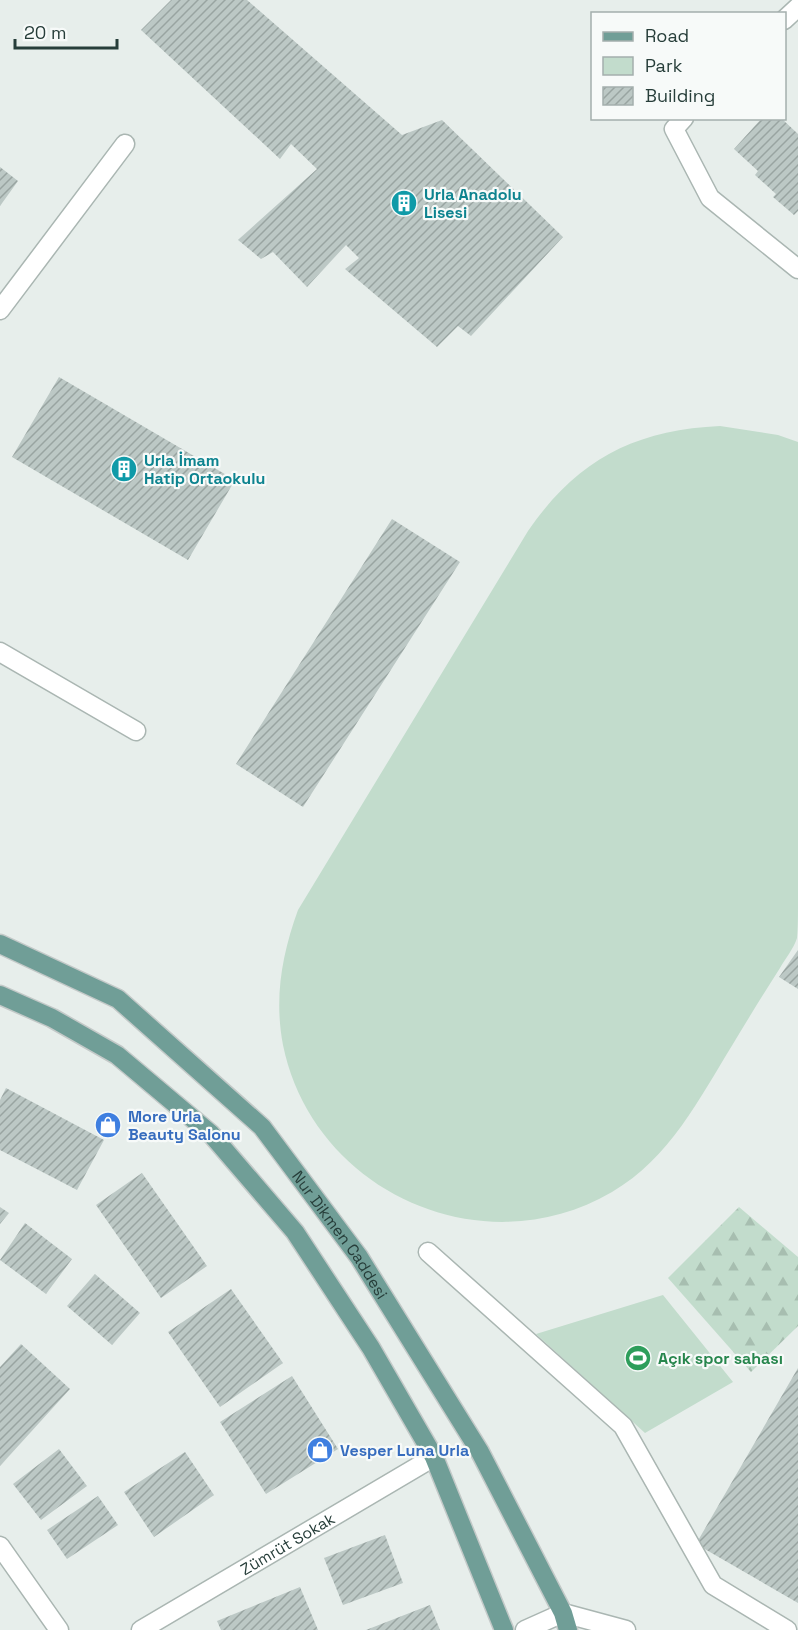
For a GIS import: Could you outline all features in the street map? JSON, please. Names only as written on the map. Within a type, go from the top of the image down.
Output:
[{"type":"main road","name":"Nur Dikmen Caddesi","points":[[0,944],[118,999],[262,1127],[359,1257],[480,1452],[566,1621]]},
{"type":"main road","points":[[0,995],[52,1018],[117,1055],[211,1134],[295,1232],[370,1348],[434,1457],[504,1630]]},
{"type":"street","points":[[786,19],[798,7]]},
{"type":"street","points":[[679,124],[710,198],[798,268]]},
{"type":"street","points":[[0,310],[125,144]]},
{"type":"street","points":[[0,652],[136,731]]},
{"type":"street","points":[[428,1251],[623,1426],[713,1585],[787,1630]]},
{"type":"street","name":"Zümrüt Sokak","points":[[141,1630],[434,1457]]},
{"type":"street","points":[[0,1546],[59,1630]]},
{"type":"street","points":[[525,1630],[566,1621],[626,1630]]},
{"type":"green space","points":[[720,426],[778,435],[798,442],[798,912],[796,942],[682,1126],[651,1162],[612,1192],[562,1214],[510,1222],[459,1218],[410,1202],[366,1176],[329,1141],[300,1097],[283,1045],[279,1010],[284,960],[298,910],[528,531],[547,506],[567,485],[610,453],[634,442],[661,434]]},
{"type":"green space","points":[[739,1207],[798,1257],[798,1326],[751,1372],[668,1278]]},
{"type":"green space","name":"Açık spor sahası","points":[[663,1295],[733,1382],[645,1433],[536,1334]]},
{"type":"building","name":"Urla Anadolu Lisesi","points":[[171,0],[247,0],[402,135],[442,120],[563,237],[471,336],[458,326],[437,347],[345,269],[359,258],[346,245],[307,287],[273,252],[261,259],[238,240],[317,169],[291,144],[280,159],[141,30]]},
{"type":"building","points":[[760,120],[783,120],[798,134],[798,211],[794,215],[773,197],[776,194],[755,175],[758,171],[734,149]]},
{"type":"building","points":[[0,167],[18,181],[0,206]]},
{"type":"building","name":"Urla İmam Hatip Ortaokulu","points":[[59,377],[235,480],[188,560],[12,457]]},
{"type":"building","points":[[392,519],[460,562],[303,807],[236,764]]},
{"type":"building","points":[[798,950],[798,989],[779,977]]},
{"type":"building","points":[[6,1088],[104,1140],[77,1190],[0,1150],[0,1100]]},
{"type":"building","points":[[142,1173],[207,1266],[161,1298],[96,1205]]},
{"type":"building","points":[[0,1207],[9,1213],[0,1224]]},
{"type":"building","points":[[25,1223],[72,1259],[46,1294],[0,1260]]},
{"type":"building","points":[[95,1274],[140,1313],[112,1345],[67,1306]]},
{"type":"building","points":[[231,1289],[283,1363],[220,1407],[168,1332]]},
{"type":"building","points":[[21,1344],[70,1389],[0,1466],[0,1367]]},
{"type":"building","points":[[798,1368],[798,1603],[696,1544]]},
{"type":"building","points":[[292,1376],[338,1449],[266,1494],[220,1422]]},
{"type":"building","points":[[59,1449],[87,1486],[41,1520],[13,1484]]},
{"type":"building","points":[[185,1452],[214,1495],[154,1537],[124,1492]]},
{"type":"building","points":[[98,1496],[118,1525],[67,1559],[47,1530]]},
{"type":"building","points":[[385,1535],[403,1583],[343,1605],[324,1558]]},
{"type":"building","points":[[300,1587],[318,1630],[221,1630],[217,1621]]},
{"type":"building","points":[[430,1605],[440,1630],[366,1630]]},
{"type":"place","name":"Urla Anadolu Lisesi","points":[[404,203]]},
{"type":"place","name":"Urla İmam Hatip Ortaokulu","points":[[124,469]]},
{"type":"place","name":"More Urla Beauty Salonu","points":[[108,1125]]},
{"type":"place","name":"Açık spor sahası","points":[[638,1358]]},
{"type":"place","name":"Vesper Luna Urla","points":[[320,1450]]}]
